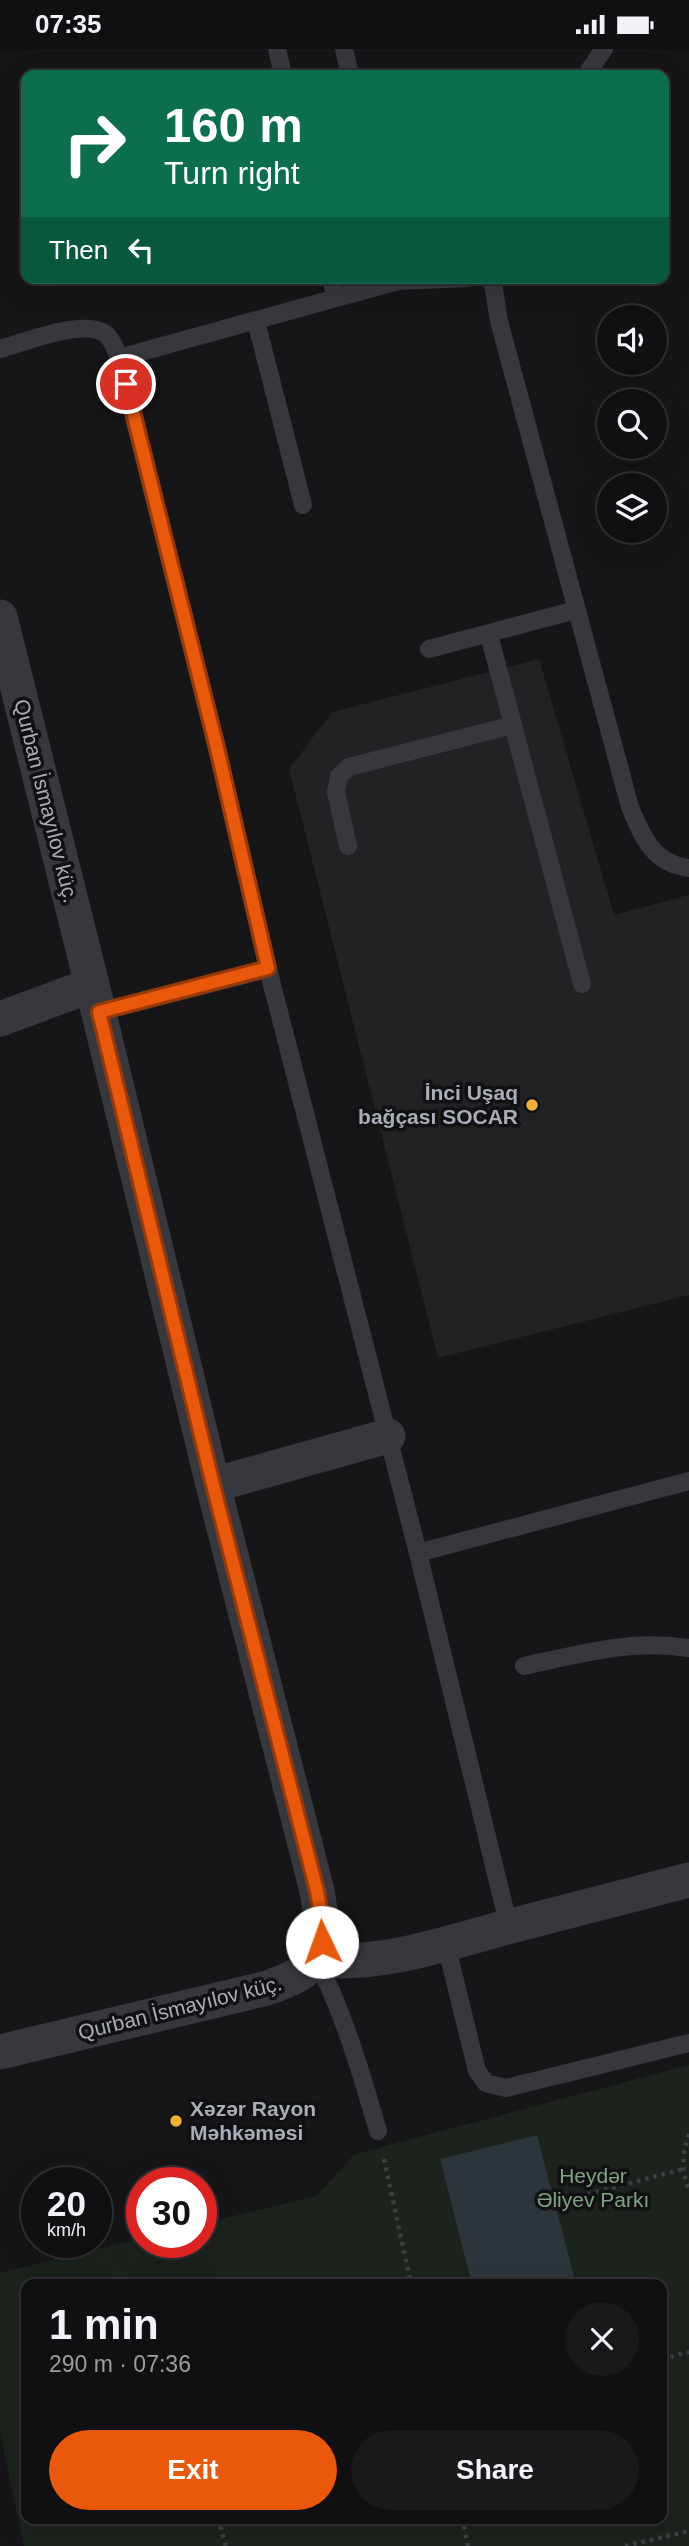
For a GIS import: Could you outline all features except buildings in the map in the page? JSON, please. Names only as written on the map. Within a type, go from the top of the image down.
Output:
[{"type":"street","name":"Qurban İsmayılov küç.","points":[[0,617],[96,999],[213,1485],[317,1891],[322,1920],[322,1942],[317,1960],[304,1973],[267,1988],[0,2052]]},
{"type":"street","points":[[0,1019],[96,999]]},
{"type":"street","points":[[213,1485],[388,1436]]},
{"type":"street","points":[[317,1960],[372,1960],[446,1944],[689,1880]]},
{"type":"lane","points":[[277,49],[282,70]]},
{"type":"lane","points":[[344,49],[349,70]]},
{"type":"lane","points":[[589,70],[604,49]]},
{"type":"lane","points":[[332,284],[336,298]]},
{"type":"lane","points":[[120,358],[384,284]]},
{"type":"lane","points":[[493,284],[499,321],[630,807],[644,840],[660,859],[689,868]]},
{"type":"lane","points":[[256,321],[303,505]]},
{"type":"lane","points":[[0,349],[79,328],[97,330],[108,335],[120,358],[217,748],[268,968],[418,1553],[509,1927]]},
{"type":"lane","points":[[429,649],[576,610]]},
{"type":"lane","points":[[489,635],[582,984]]},
{"type":"lane","points":[[348,846],[336,792],[339,776],[349,767],[513,725]]},
{"type":"lane","points":[[96,999],[268,968]]},
{"type":"lane","points":[[418,1553],[689,1481]]},
{"type":"lane","points":[[524,1666],[624,1645],[666,1644],[689,1648]]},
{"type":"lane","points":[[446,1944],[477,2071],[486,2083],[506,2088],[689,2043]]},
{"type":"lane","points":[[317,1960],[338,2003],[352,2041],[378,2131]]},
{"type":"path","points":[[378,2131],[410,2279]]},
{"type":"path","points":[[689,2134],[683,2152],[683,2169],[689,2189]]},
{"type":"path","points":[[563,2201],[683,2169]]},
{"type":"path","points":[[667,2358],[689,2352]]},
{"type":"path","points":[[220,2524],[226,2546]]},
{"type":"path","points":[[463,2524],[468,2546]]},
{"type":"path","points":[[625,2546],[689,2532]]},
{"type":"shaded area","name":"İnci Uşaq bağçası SOCAR","points":[[539,659],[614,915],[689,895],[689,1295],[438,1358],[289,769],[332,712]]},
{"type":"shaded area","points":[[537,2135],[575,2279],[471,2279],[440,2159]]},
{"type":"green space","name":"Heydər Əliyev Parkı","points":[[689,2065],[689,2546],[24,2546],[0,2432],[0,2273],[61,2258],[112,2258],[112,2245],[126,2242],[126,2258],[217,2258],[217,2220],[316,2196],[355,2154]]},
{"type":"place","name":"İnci Uşaq bağçası SOCAR","points":[[532,1105]]},
{"type":"place","name":"Xəzər Rayon Məhkəməsi","points":[[176,2121]]},
{"type":"route","points":[[126,384],[217,748],[268,968],[99,1012],[213,1485],[317,1891],[322,1920],[322,1942]]}]
